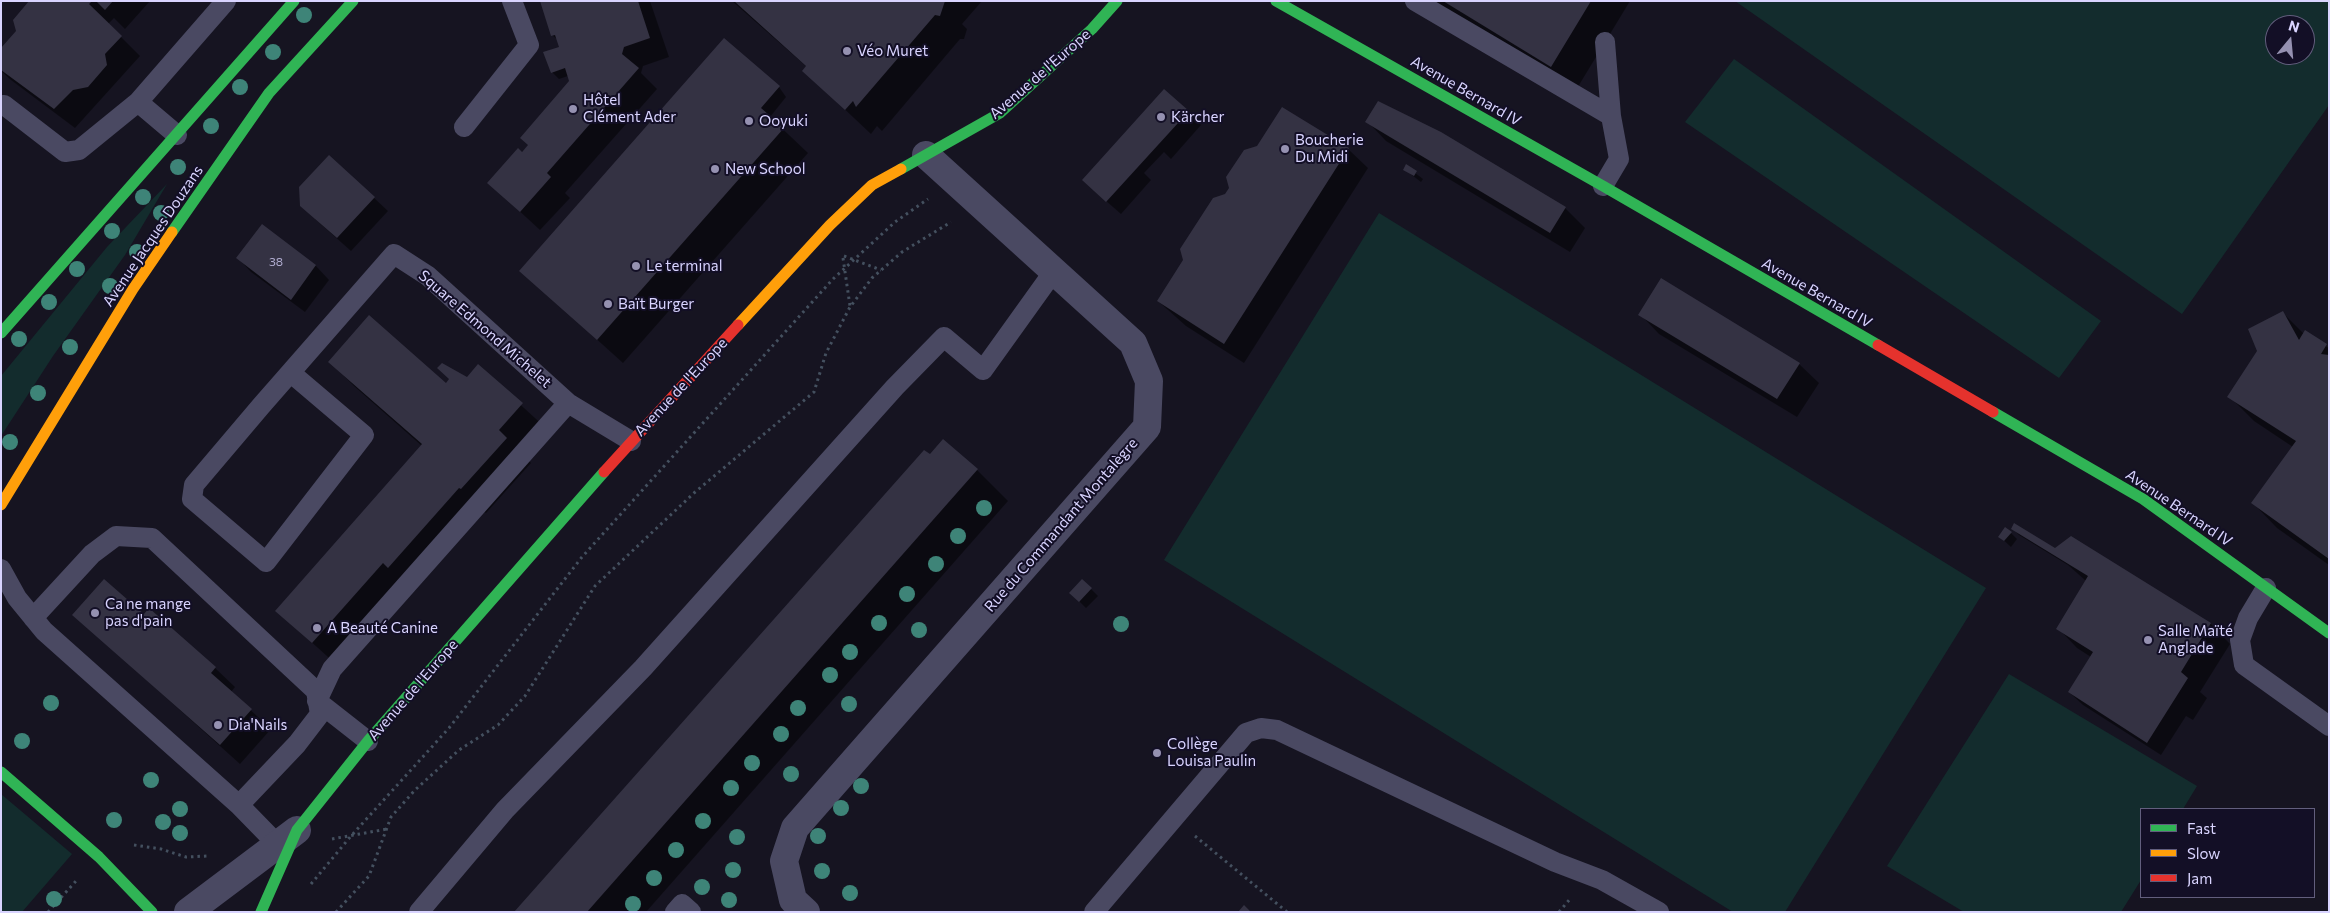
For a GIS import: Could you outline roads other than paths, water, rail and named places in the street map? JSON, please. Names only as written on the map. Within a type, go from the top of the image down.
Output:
[{"type":"street","points":[[1,333],[294,1]]},
{"type":"street","name":"Avenue Jacques Douzans","points":[[1,504],[133,289],[269,93],[353,1]]},
{"type":"street","name":"Avenue de l'Europe","points":[[188,912],[287,837],[368,741],[631,441],[830,225],[872,185],[1000,113],[1092,29],[1117,1]]},
{"type":"street","name":"Avenue Bernard IV","points":[[1276,1],[1603,186],[2143,499],[2329,633]]},
{"type":"street","name":"Rue du Commandant Montalègre","points":[[806,912],[793,900],[784,861],[794,828],[1146,427],[1149,382],[1133,343],[926,156]]},
{"type":"street","points":[[1,772],[99,857],[152,912]]},
{"type":"street","name":"Avenue de l'Europe","points":[[261,912],[287,837]]},
{"type":"lane","points":[[4,105],[65,152],[79,150],[138,102],[226,1]]},
{"type":"lane","points":[[464,128],[529,45],[512,1]]},
{"type":"lane","points":[[1415,1],[1611,116]]},
{"type":"lane","points":[[1603,186],[1619,159],[1611,116],[1605,42]]},
{"type":"lane","points":[[138,102],[177,135]]},
{"type":"lane","name":"Square Edmond Michelet","points":[[291,373],[364,435],[266,562],[192,499],[194,485],[394,254],[428,276],[568,403],[631,441]]},
{"type":"lane","points":[[419,912],[505,810],[643,668],[895,387],[944,337],[983,370],[1054,271]]},
{"type":"lane","points":[[318,701],[332,669],[568,403]]},
{"type":"lane","points":[[34,618],[92,554],[116,536],[152,538],[316,691],[320,714],[297,744],[239,804]]},
{"type":"lane","points":[[1,569],[17,598],[44,631],[239,804],[287,837]]},
{"type":"lane","points":[[2266,588],[2248,618],[2240,640],[2244,665],[2329,726]]},
{"type":"lane","points":[[318,701],[368,741]]},
{"type":"lane","points":[[1094,912],[1246,733],[1261,728],[1277,730],[1556,862],[1602,880],[1659,912]]},
{"type":"lane","points":[[675,912],[682,904],[692,912]]},
{"type":"place","name":"Véo Muret","points":[[847,51]]},
{"type":"place","name":"Hôtel Clément Ader","points":[[573,109]]},
{"type":"place","name":"Kärcher","points":[[1161,117]]},
{"type":"place","name":"Ooyuki","points":[[749,121]]},
{"type":"place","name":"Boucherie Du Midi","points":[[1285,149]]},
{"type":"place","name":"New School","points":[[715,169]]},
{"type":"place","name":"Le terminal","points":[[636,266]]},
{"type":"place","name":"Baït Burger","points":[[608,304]]},
{"type":"place","name":"Ca ne mange pas d'pain","points":[[95,613]]},
{"type":"place","name":"A Beauté Canine","points":[[317,628]]},
{"type":"place","name":"Salle Maïté Anglade","points":[[2148,640]]},
{"type":"place","name":"Dia'Nails","points":[[218,725]]},
{"type":"place","name":"Collège Louisa Paulin","points":[[1157,753]]}]
